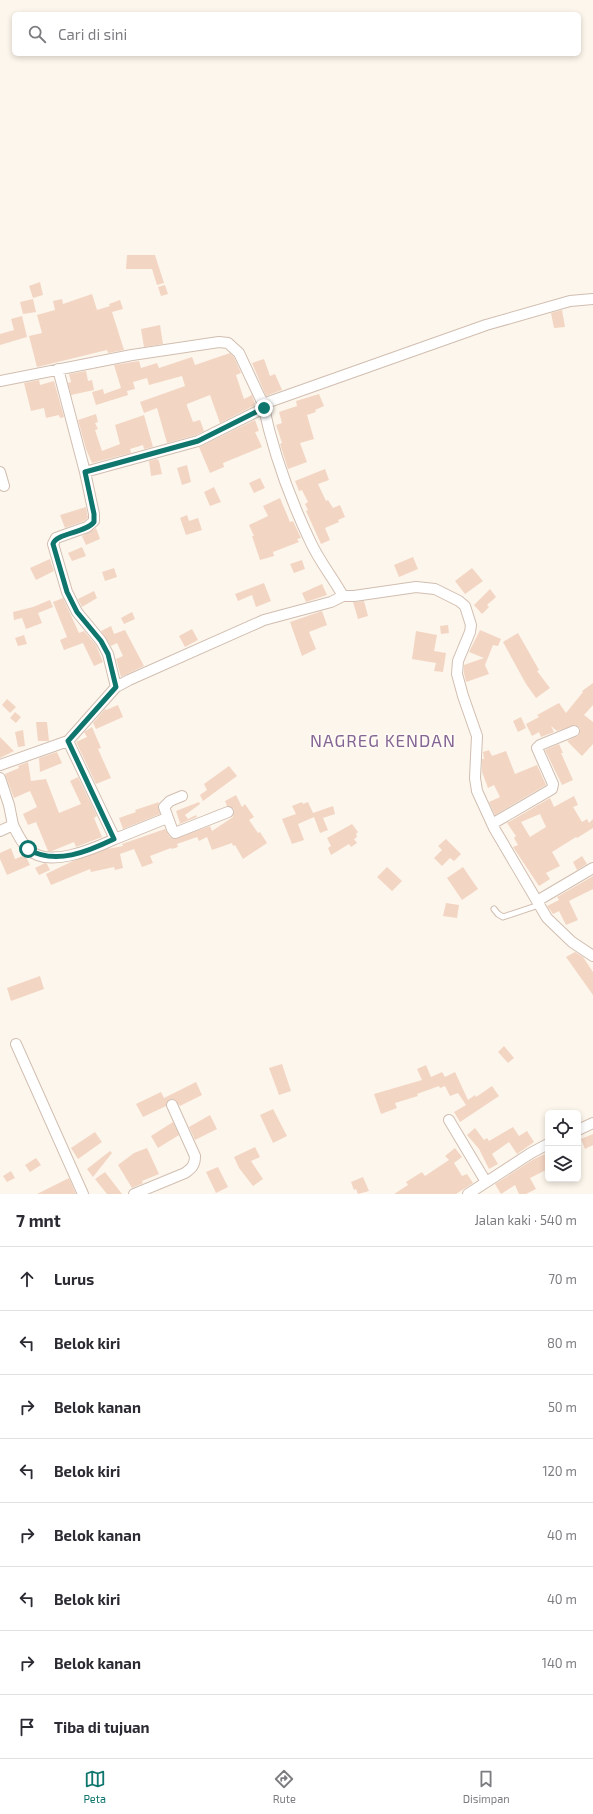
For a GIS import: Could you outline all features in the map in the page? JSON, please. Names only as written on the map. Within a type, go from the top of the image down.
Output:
[{"type":"street","points":[[85,472],[198,441],[263,406],[486,325],[570,301],[593,299]]},
{"type":"street","points":[[0,381],[132,355],[219,342],[228,343],[240,353],[263,406],[270,437],[279,465],[311,543],[343,596]]},
{"type":"street","points":[[58,369],[85,472],[94,514],[94,522],[87,527],[56,538],[53,544],[67,592],[77,612],[101,641],[108,654],[116,687]]},
{"type":"street","points":[[0,474],[4,486]]},
{"type":"street","points":[[0,765],[68,741],[116,687],[264,620],[331,602],[343,596],[354,596],[416,587],[435,589],[459,601],[464,606],[471,625],[470,632],[458,661],[457,674],[477,736],[475,766],[477,791],[492,824],[547,918],[558,930],[593,956]]},
{"type":"street","points":[[492,824],[552,789],[553,784],[537,748],[540,745],[574,731]]},
{"type":"street","points":[[68,741],[114,839]]},
{"type":"street","points":[[0,778],[9,805],[13,825],[28,849],[38,855],[56,857],[76,854],[167,818]]},
{"type":"street","points":[[182,796],[170,801],[165,806],[167,818],[173,831],[178,832],[228,812]]},
{"type":"street","points":[[0,831],[13,825]]},
{"type":"street","points":[[538,903],[593,868]]},
{"type":"street","points":[[16,1044],[83,1194]]},
{"type":"street","points":[[134,1194],[185,1173],[195,1162],[195,1156],[172,1105]]},
{"type":"street","points":[[449,1120],[486,1182]]},
{"type":"street","points":[[581,1129],[593,1123]]},
{"type":"street","points":[[468,1194],[545,1146]]},
{"type":"lane","points":[[494,908],[498,914],[503,917],[538,903]]},
{"type":"building","points":[[127,255],[155,255],[164,283],[157,285],[152,269],[126,269]]},
{"type":"building","points":[[40,282],[43,295],[33,298],[29,286]]},
{"type":"building","points":[[165,285],[168,294],[161,296],[158,287]]},
{"type":"building","points":[[92,294],[97,310],[110,306],[109,304],[120,300],[123,309],[112,312],[124,350],[108,353],[107,350],[37,367],[29,336],[42,333],[37,315],[55,310],[53,301],[62,299],[63,304]]},
{"type":"building","points":[[33,299],[36,312],[23,314],[20,302]]},
{"type":"building","points":[[562,310],[565,327],[554,328],[551,313]]},
{"type":"building","points":[[22,316],[27,337],[0,345],[0,334],[14,330],[11,319]]},
{"type":"building","points":[[160,325],[163,344],[144,347],[141,329]]},
{"type":"building","points":[[230,353],[234,357],[241,373],[236,375],[244,399],[252,395],[255,405],[220,423],[210,395],[187,404],[193,422],[200,420],[204,431],[196,435],[167,443],[157,408],[144,413],[140,402],[185,386],[182,376],[149,385],[147,378],[133,382],[135,389],[127,391],[128,395],[96,405],[92,392],[103,389],[104,394],[121,388],[114,365],[139,361],[141,368],[157,363],[159,368],[192,357],[195,365]]},
{"type":"building","points":[[264,359],[270,376],[275,374],[282,390],[266,396],[252,363]]},
{"type":"building","points":[[86,371],[88,381],[92,380],[94,390],[71,395],[68,383],[71,382],[69,374]]},
{"type":"building","points":[[39,380],[40,385],[54,381],[64,417],[60,418],[59,415],[46,418],[44,408],[31,411],[24,383]]},
{"type":"building","points":[[319,394],[324,406],[315,410],[316,412],[307,415],[314,439],[300,443],[307,462],[288,469],[276,425],[282,423],[279,412],[297,406],[296,401]]},
{"type":"building","points":[[96,414],[98,422],[95,423],[98,429],[95,430],[102,451],[120,444],[115,425],[144,415],[153,447],[144,449],[143,445],[130,449],[131,453],[92,463],[86,449],[78,420]]},
{"type":"building","points":[[255,420],[259,431],[255,432],[262,447],[223,463],[224,467],[210,473],[199,447]]},
{"type":"building","points":[[157,459],[159,461],[162,474],[151,476],[149,461]]},
{"type":"building","points":[[187,465],[191,482],[182,485],[177,468]]},
{"type":"building","points":[[325,469],[329,480],[318,484],[326,501],[328,500],[333,508],[340,505],[345,517],[338,520],[339,522],[325,528],[330,540],[321,544],[306,511],[308,510],[305,504],[308,502],[302,490],[299,491],[295,481]]},
{"type":"building","points":[[260,478],[265,488],[254,493],[249,483]]},
{"type":"building","points":[[214,487],[221,502],[210,506],[204,492]]},
{"type":"building","points":[[280,498],[290,522],[293,521],[301,538],[297,539],[299,542],[273,552],[274,556],[260,560],[252,536],[254,536],[249,525],[268,516],[263,506]]},
{"type":"building","points":[[86,507],[88,518],[65,528],[60,515]]},
{"type":"building","points":[[187,515],[189,521],[198,518],[202,530],[186,535],[180,518]]},
{"type":"building","points":[[96,528],[100,539],[86,545],[82,536]]},
{"type":"building","points":[[82,547],[86,556],[72,561],[68,553]]},
{"type":"building","points":[[413,557],[418,569],[399,577],[394,565]]},
{"type":"building","points":[[50,559],[54,571],[36,580],[30,568]]},
{"type":"building","points":[[302,560],[305,569],[294,573],[290,564]]},
{"type":"building","points":[[114,568],[117,577],[105,581],[102,572]]},
{"type":"building","points":[[472,568],[483,581],[465,594],[455,581]]},
{"type":"building","points":[[264,583],[271,601],[256,607],[252,595],[238,601],[235,594]]},
{"type":"building","points":[[322,584],[327,595],[306,602],[302,593]]},
{"type":"building","points":[[490,589],[496,597],[487,605],[489,607],[482,614],[474,605]]},
{"type":"building","points":[[94,591],[97,598],[82,607],[78,599]]},
{"type":"building","points":[[63,598],[79,633],[84,631],[96,645],[103,662],[94,666],[83,643],[64,650],[60,640],[67,637],[53,602]]},
{"type":"building","points":[[50,600],[53,607],[38,613],[42,623],[26,629],[22,618],[14,620],[13,612],[33,607]]},
{"type":"building","points":[[364,601],[368,616],[358,619],[353,602]]},
{"type":"building","points":[[322,611],[327,625],[309,632],[316,649],[302,656],[290,622]]},
{"type":"building","points":[[132,612],[135,619],[124,624],[121,618]]},
{"type":"building","points":[[448,625],[449,633],[441,634],[440,626]]},
{"type":"building","points":[[111,626],[114,634],[125,630],[144,666],[121,677],[116,659],[123,656],[117,643],[111,646],[101,631]]},
{"type":"building","points":[[192,629],[198,640],[185,647],[179,636]]},
{"type":"building","points":[[480,630],[501,639],[498,646],[493,645],[485,665],[489,674],[466,682],[464,665],[484,658],[469,652]]},
{"type":"building","points":[[416,631],[437,635],[434,651],[446,653],[443,672],[434,671],[436,663],[412,659]]},
{"type":"building","points":[[518,633],[539,670],[537,671],[550,688],[536,698],[526,684],[503,642]]},
{"type":"building","points":[[24,635],[27,644],[18,646],[15,638]]},
{"type":"building","points":[[593,683],[593,705],[584,715],[593,722],[593,744],[582,756],[567,741],[579,735],[580,728],[575,725],[557,731],[551,726],[554,732],[541,737],[539,732],[532,736],[526,724],[539,717],[537,715],[559,703],[566,713],[583,692],[582,691]]},
{"type":"building","points":[[7,699],[16,707],[10,713],[2,705]]},
{"type":"building","points":[[118,705],[123,717],[96,729],[93,723],[105,709],[106,710]]},
{"type":"building","points":[[15,712],[21,717],[16,723],[10,718]]},
{"type":"building","points":[[521,717],[526,728],[518,732],[513,721]]},
{"type":"building","points":[[36,722],[47,722],[49,741],[38,741]]},
{"type":"building","points":[[92,727],[101,748],[98,749],[111,778],[96,784],[76,742],[87,737],[84,732]]},
{"type":"building","points":[[23,730],[25,746],[18,747],[15,732]]},
{"type":"building","points":[[0,737],[14,751],[0,758]]},
{"type":"building","points":[[559,744],[563,753],[561,753],[573,780],[562,785],[545,750]]},
{"type":"building","points":[[489,750],[492,756],[506,751],[515,774],[537,765],[546,785],[495,815],[489,802],[500,797],[494,785],[488,788],[482,772],[482,759],[484,759],[483,752]]},
{"type":"building","points":[[57,752],[62,763],[40,772],[39,758]]},
{"type":"building","points":[[28,762],[31,781],[46,779],[59,813],[81,804],[70,781],[78,777],[97,816],[94,818],[102,837],[76,847],[74,842],[52,851],[48,851],[36,822],[28,825],[23,814],[37,807],[30,791],[14,798],[5,774]]},
{"type":"building","points":[[229,766],[237,776],[203,801],[200,795],[207,790],[204,784]]},
{"type":"building","points":[[236,795],[242,807],[245,804],[254,817],[249,820],[258,833],[260,832],[267,843],[243,859],[235,845],[233,846],[232,843],[212,850],[207,837],[199,841],[197,837],[177,844],[178,847],[150,856],[153,863],[142,867],[134,849],[120,854],[123,868],[115,870],[114,867],[91,872],[90,869],[51,885],[46,874],[73,861],[107,849],[123,846],[122,844],[165,829],[170,837],[174,839],[210,826],[212,831],[233,817],[234,809],[227,806],[225,801]]},
{"type":"building","points":[[574,796],[578,805],[573,807],[582,822],[587,819],[589,823],[593,819],[593,828],[552,852],[560,866],[546,873],[550,879],[539,886],[513,847],[518,845],[514,838],[516,836],[507,823],[550,798],[554,807]],"holes":[[[540,814],[546,827],[530,837],[521,822]]]},
{"type":"building","points":[[159,802],[158,806],[160,814],[123,829],[119,818],[136,812],[135,810]]},
{"type":"building","points":[[199,802],[200,804],[185,815],[188,819],[196,815],[197,817],[177,825],[180,823],[176,811]]},
{"type":"building","points":[[302,802],[303,804],[308,802],[313,813],[333,806],[335,814],[323,818],[328,830],[320,833],[314,817],[298,824],[304,840],[292,844],[282,819],[296,814],[292,806]]},
{"type":"building","points":[[352,824],[358,832],[356,834],[357,837],[354,839],[357,843],[351,847],[349,844],[331,855],[328,848],[331,846],[327,838]]},
{"type":"building","points":[[446,839],[461,854],[454,861],[450,858],[442,866],[434,858],[442,850],[438,846]]},
{"type":"building","points":[[11,848],[15,859],[25,855],[30,865],[7,875],[0,859],[0,853]]},
{"type":"building","points":[[582,856],[587,864],[577,870],[573,862]]},
{"type":"building","points":[[45,863],[50,870],[39,875],[35,868]]},
{"type":"building","points":[[387,867],[402,881],[392,891],[377,877]]},
{"type":"building","points":[[463,867],[478,889],[462,900],[447,878]]},
{"type":"building","points":[[593,876],[593,889],[569,901],[578,920],[566,925],[559,911],[553,914],[547,906],[559,900],[557,897]]},
{"type":"building","points":[[446,903],[459,905],[457,918],[443,916]]},
{"type":"building","points":[[575,952],[583,957],[593,972],[593,995],[566,957]]},
{"type":"building","points":[[40,976],[44,989],[11,1001],[7,988]]},
{"type":"building","points":[[504,1046],[514,1058],[508,1063],[498,1052]]},
{"type":"building","points":[[282,1064],[291,1091],[279,1095],[269,1068]]},
{"type":"building","points":[[426,1065],[431,1077],[442,1072],[445,1077],[455,1072],[468,1100],[475,1095],[476,1097],[492,1086],[499,1096],[460,1122],[454,1112],[466,1105],[458,1093],[450,1096],[445,1086],[440,1088],[439,1086],[417,1094],[418,1096],[395,1103],[397,1108],[381,1114],[374,1094],[422,1080],[417,1069]]},
{"type":"building","points":[[196,1082],[202,1095],[180,1106],[175,1100],[170,1099],[166,1106],[143,1117],[136,1104],[161,1092],[164,1098]]},
{"type":"building","points":[[273,1109],[287,1136],[273,1143],[260,1115]]},
{"type":"building","points":[[210,1115],[217,1129],[195,1140],[189,1127]]},
{"type":"building","points":[[173,1122],[179,1135],[158,1148],[151,1136]]},
{"type":"building","points":[[513,1127],[519,1136],[527,1131],[534,1142],[517,1154],[509,1142],[492,1154],[498,1164],[489,1169],[479,1149],[467,1135],[475,1128],[484,1140],[487,1138],[489,1141]]},
{"type":"building","points":[[95,1132],[102,1142],[78,1159],[71,1148]]},
{"type":"building","points":[[593,1134],[593,1145],[585,1149],[581,1139]]},
{"type":"building","points":[[255,1147],[260,1157],[251,1161],[263,1179],[253,1186],[239,1168],[234,1157]]},
{"type":"building","points":[[147,1148],[159,1174],[142,1181],[143,1183],[132,1188],[118,1165],[134,1153]]},
{"type":"building","points":[[455,1148],[462,1157],[454,1163],[462,1176],[467,1174],[473,1183],[456,1194],[394,1194],[408,1185],[406,1182],[422,1172],[425,1176],[449,1160],[445,1156]]},
{"type":"building","points":[[110,1151],[112,1153],[93,1177],[87,1169]]},
{"type":"building","points":[[545,1154],[545,1170],[530,1178],[536,1189],[526,1194],[519,1194],[515,1185],[501,1194],[495,1184],[534,1159]]},
{"type":"building","points":[[36,1158],[41,1165],[30,1172],[25,1165]]},
{"type":"building","points":[[218,1167],[228,1187],[216,1193],[206,1172]]},
{"type":"building","points":[[11,1171],[15,1178],[7,1182],[3,1176]]},
{"type":"building","points":[[105,1172],[122,1194],[107,1194],[95,1179]]},
{"type":"building","points":[[363,1177],[369,1191],[358,1194],[356,1189],[354,1190],[351,1182]]},
{"type":"building","points":[[69,1178],[76,1194],[37,1194]]},
{"type":"district","name":"NAGREG KENDAN","points":[[383,741]]},
{"type":"route","points":[[28,849],[38,855],[56,857],[76,854],[95,848],[114,839],[68,741],[75,735],[116,687],[108,654],[101,641],[77,612],[67,592],[53,544],[56,538],[87,527],[94,522],[94,514],[85,472],[198,441],[264,408]]}]
